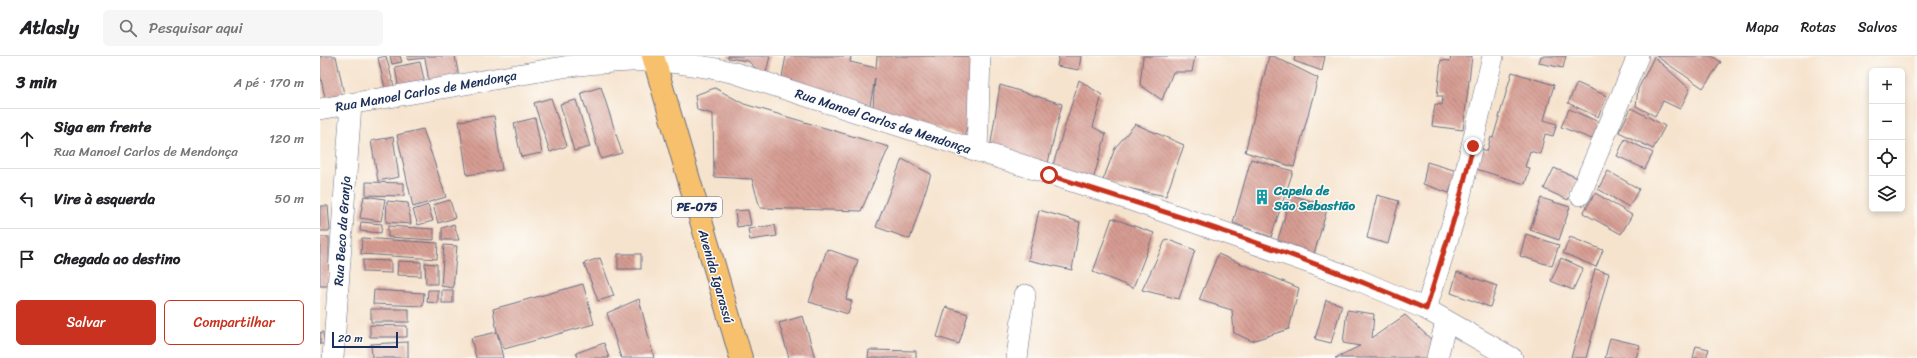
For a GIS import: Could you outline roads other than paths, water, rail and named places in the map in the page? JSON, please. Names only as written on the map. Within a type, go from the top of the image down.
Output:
[{"type":"main road","name":"Avenida Igarassú","points":[[654,58],[741,358]]},
{"type":"street","points":[[977,151],[980,56]]},
{"type":"street","points":[[1426,309],[1457,209],[1493,56]]},
{"type":"street","points":[[1580,195],[1638,56]]},
{"type":"street","name":"Rua Manoel Carlos de Mendonça","points":[[320,109],[569,66],[654,58],[732,72],[1263,245],[1356,279],[1426,309],[1507,357]]},
{"type":"street","name":"Rua Beco da Granja","points":[[333,358],[351,104]]},
{"type":"street","points":[[1017,358],[1025,295]]},
{"type":"street","points":[[1436,358],[1446,322]]},
{"type":"place","name":"Capela de São Sebastião","points":[[1262,197]]}]
